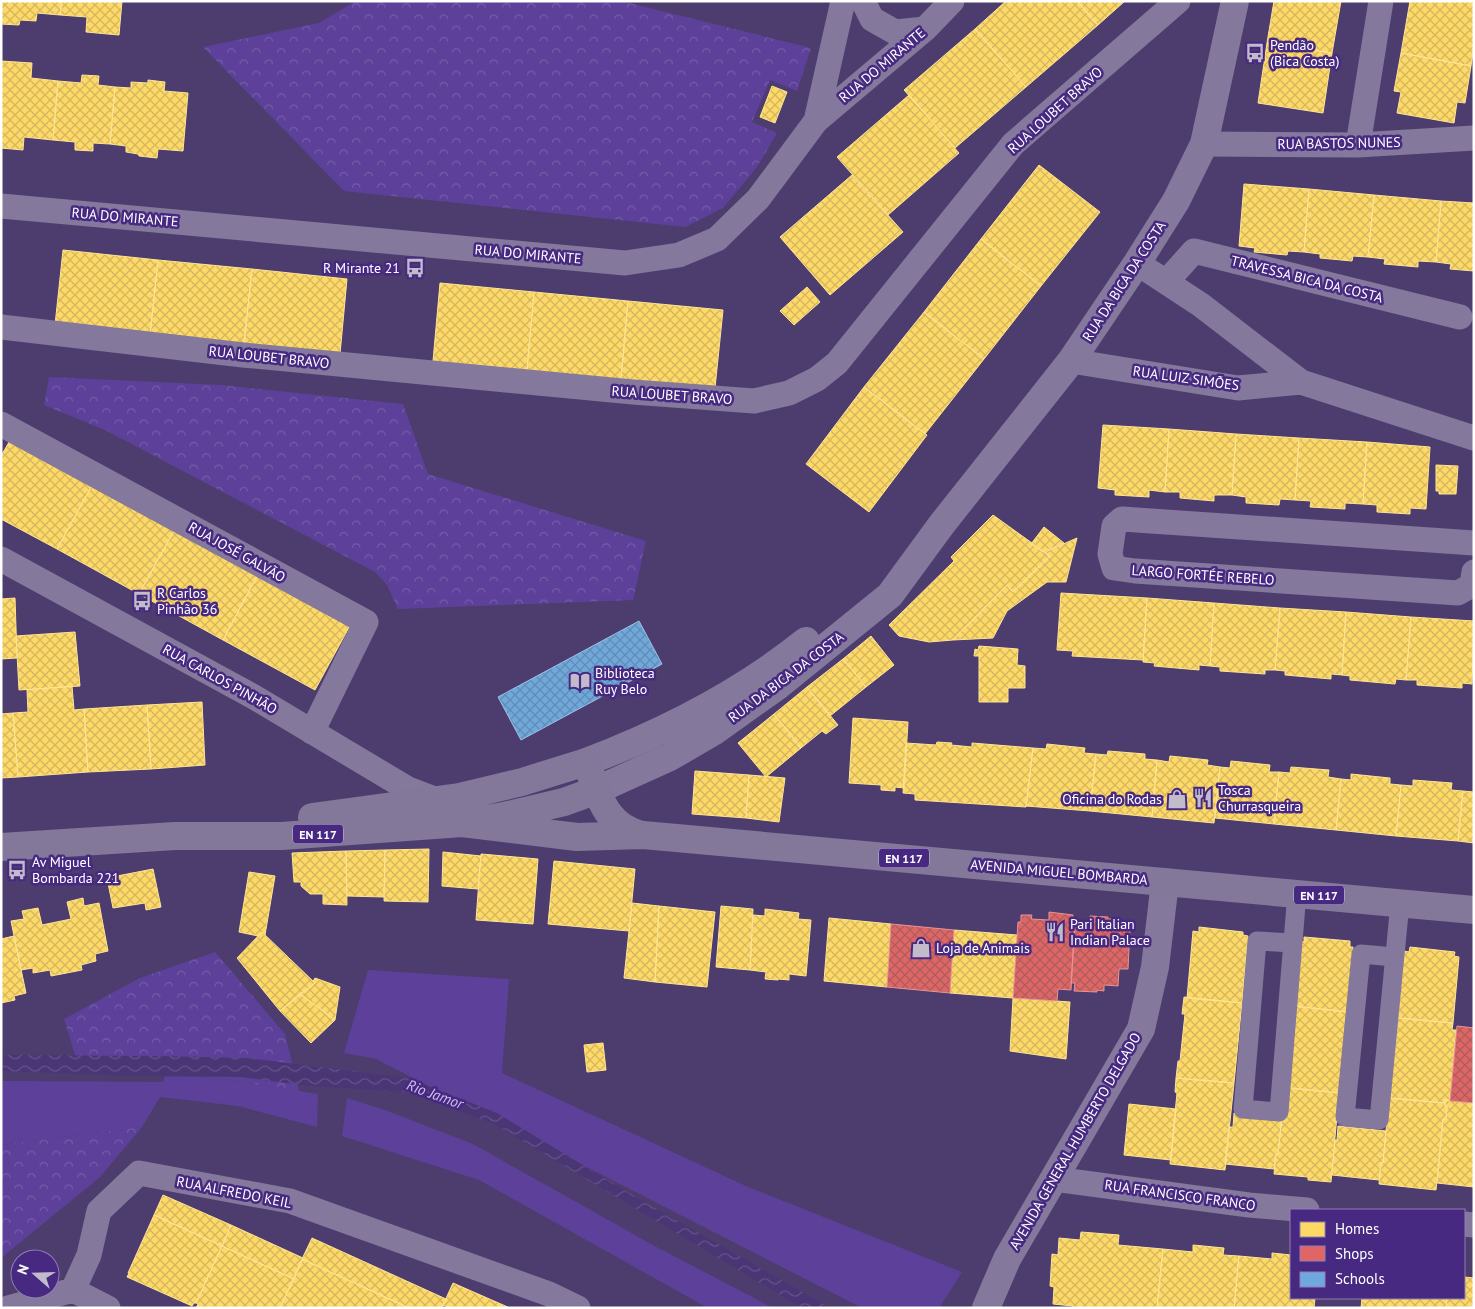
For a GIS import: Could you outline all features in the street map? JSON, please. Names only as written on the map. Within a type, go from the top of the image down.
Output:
[{"type":"main road","name":"AVENIDA MIGUEL BOMBARDA","points":[[175,836],[459,797],[522,782],[586,762],[606,812],[612,820],[627,830],[643,835]]},
{"type":"main road","name":"AVENIDA MIGUEL BOMBARDA","points":[[1,846],[175,836],[282,836],[462,823],[504,816],[564,802],[597,790]]},
{"type":"main road","name":"AVENIDA MIGUEL BOMBARDA","points":[[462,823],[577,837],[643,835],[1474,910]]},
{"type":"street","points":[[816,121],[843,1]]},
{"type":"street","points":[[863,1],[872,19],[895,32],[925,29]]},
{"type":"street","name":"RUA DO MIRANTE","points":[[1,206],[626,263],[678,255],[717,239],[758,199],[816,121],[925,29],[952,1]]},
{"type":"street","name":"RUA LOUBET BRAVO","points":[[1,327],[244,355],[632,392],[754,401],[789,393],[817,379],[837,363],[1013,144],[1178,1]]},
{"type":"street","name":"RUA DA BICA DA COSTA","points":[[597,790],[670,757],[713,732],[779,685],[890,595],[942,524],[1071,361],[1176,201],[1204,144],[1234,1]]},
{"type":"street","points":[[1358,145],[1381,1]]},
{"type":"street","name":"RUA BASTOS NUNES","points":[[1204,144],[1358,145],[1474,138]]},
{"type":"street","name":"TRAVESSA BICA DA COSTA","points":[[1166,282],[1194,251],[1460,317]]},
{"type":"street","name":"RUA LUIZ SIMÕES","points":[[1137,263],[1201,305],[1301,382],[1474,438]]},
{"type":"street","points":[[1238,388],[1260,368],[1260,352]]},
{"type":"street","name":"RUA LUIZ SIMÕES","points":[[1071,361],[1238,388],[1301,382]]},
{"type":"street","name":"RUA JOSÉ GALVÃO","points":[[1,424],[366,622],[312,732]]},
{"type":"street","name":"LARGO FORTÉE REBELO","points":[[1474,543],[1122,519],[1114,526],[1110,554],[1114,568],[1135,571],[1458,593],[1472,585],[1474,572]]},
{"type":"street","name":"RUA DA BICA DA COSTA","points":[[586,762],[678,724],[734,692],[808,640],[875,584],[942,524]]},
{"type":"street","name":"RUA CARLOS PINHÃO","points":[[1,559],[254,697],[408,789],[437,800]]},
{"type":"street","name":"AVENIDA GENERAL HUMBERTO DELGADO","points":[[986,1308],[1007,1258],[1141,1029],[1155,967],[1165,882]]},
{"type":"street","points":[[1293,943],[1257,940],[1243,1109],[1279,1112],[1293,943],[1297,893]]},
{"type":"street","points":[[1394,957],[1361,954],[1345,1117],[1379,1120],[1400,903]]},
{"type":"street","name":"RUA ALFREDO KEIL","points":[[73,1290],[89,1255],[99,1212],[138,1173],[290,1201],[549,1294],[578,1308]]},
{"type":"street","name":"RUA FRANCISCO FRANCO","points":[[1054,1179],[1249,1205],[1295,1209]]},
{"type":"street","points":[[8,1308],[73,1290],[108,1308]]},
{"type":"green space","points":[[356,1],[621,1],[811,48],[797,91],[770,80],[752,122],[777,133],[757,167],[723,208],[685,227],[344,191],[203,47],[319,23]]},
{"type":"green space","points":[[49,377],[221,385],[403,404],[428,474],[646,541],[633,600],[398,609],[387,585],[375,572],[107,431],[44,405]]},
{"type":"green space","points":[[215,952],[285,1034],[299,1091],[231,1080],[166,1074],[80,1071],[64,1019],[140,978]]},
{"type":"green space","points":[[368,970],[509,979],[502,1073],[748,1187],[962,1272],[939,1308],[862,1308],[376,1059],[344,1053]]},
{"type":"green space","points":[[166,1074],[231,1080],[318,1094],[317,1127],[238,1106],[160,1097],[142,1127],[1,1145],[1,1081],[163,1082]]},
{"type":"green space","points":[[347,1098],[385,1110],[473,1144],[651,1244],[773,1308],[708,1308],[479,1180],[342,1136]]},
{"type":"green space","points":[[142,1127],[100,1177],[1,1258],[1,1145]]},
{"type":"water","name":"Rio Jamor","points":[[1,1055],[247,1058],[408,1078],[497,1113],[634,1196],[831,1308],[802,1308],[494,1124],[406,1092],[310,1086],[240,1077],[130,1076],[1,1071]]},
{"type":"building: Homes","points":[[1,1],[62,1],[60,15],[37,13],[36,21],[20,20],[19,25],[1,24]]},
{"type":"building: Homes","points":[[62,1],[122,1],[119,35],[86,32],[87,17],[60,15]]},
{"type":"building: Homes","points":[[1006,1],[1077,1],[1098,25],[1026,87],[975,29]]},
{"type":"building: Homes","points":[[1077,1],[1125,1],[1098,25]]},
{"type":"building: Homes","points":[[1274,1],[1341,1],[1332,53],[1267,43]]},
{"type":"building: Homes","points":[[1410,1],[1474,1],[1474,46],[1471,66],[1401,53]]},
{"type":"building: Homes","points":[[975,29],[1026,87],[955,148],[904,90]]},
{"type":"building: Homes","points":[[1267,43],[1332,53],[1323,113],[1258,103]]},
{"type":"building: Homes","points":[[1401,53],[1471,66],[1465,103],[1457,102],[1454,123],[1397,113],[1401,92],[1394,91]]},
{"type":"building: Homes","points":[[1,61],[32,63],[31,78],[58,81],[53,140],[24,137],[23,150],[1,148]]},
{"type":"building: Homes","points":[[82,75],[99,76],[98,85],[115,87],[110,144],[93,143],[93,151],[75,150],[75,142],[53,140],[58,81],[81,83]]},
{"type":"building: Homes","points":[[148,80],[165,82],[164,91],[188,93],[183,151],[158,149],[157,158],[139,156],[138,154],[126,152],[126,146],[110,144],[115,87],[131,88],[131,82],[148,83]]},
{"type":"building: Homes","points":[[772,86],[787,92],[775,123],[760,117]]},
{"type":"building: Homes","points":[[909,95],[959,153],[888,215],[837,157]]},
{"type":"building: Homes","points":[[1039,165],[1100,212],[1041,286],[981,239]]},
{"type":"building: Homes","points":[[852,175],[903,232],[830,295],[780,237]]},
{"type":"building: Homes","points":[[1244,184],[1309,189],[1304,252],[1288,251],[1287,255],[1254,252],[1255,248],[1239,246]]},
{"type":"building: Homes","points":[[1309,189],[1374,195],[1368,257],[1353,256],[1352,261],[1320,258],[1320,254],[1304,252]]},
{"type":"building: Homes","points":[[1374,195],[1441,201],[1436,262],[1418,261],[1418,267],[1384,264],[1385,259],[1368,257]]},
{"type":"building: Homes","points":[[1441,201],[1474,203],[1474,271],[1450,269],[1451,264],[1436,262]]},
{"type":"building: Homes","points":[[981,239],[1041,286],[984,359],[924,312]]},
{"type":"building: Homes","points":[[63,250],[158,260],[150,335],[55,325]]},
{"type":"building: Homes","points":[[158,260],[252,269],[244,344],[150,335]]},
{"type":"building: Homes","points":[[252,269],[347,279],[340,354],[244,344]]},
{"type":"building: Homes","points":[[440,283],[534,292],[527,370],[433,361]]},
{"type":"building: Homes","points":[[807,287],[820,302],[794,325],[780,311]]},
{"type":"building: Homes","points":[[534,292],[628,301],[621,379],[527,370]]},
{"type":"building: Homes","points":[[628,301],[723,310],[715,388],[621,379]]},
{"type":"building: Homes","points":[[924,312],[984,359],[925,434],[864,387]]},
{"type":"building: Homes","points":[[864,387],[927,435],[869,512],[806,464]]},
{"type":"building: Homes","points":[[1103,425],[1169,429],[1165,492],[1149,490],[1149,497],[1115,495],[1115,490],[1098,488]]},
{"type":"building: Homes","points":[[1169,429],[1236,434],[1232,495],[1214,495],[1214,501],[1180,498],[1180,492],[1165,492]]},
{"type":"building: Homes","points":[[1236,434],[1299,438],[1295,500],[1280,499],[1279,505],[1246,503],[1246,497],[1232,495]]},
{"type":"building: Homes","points":[[12,437],[94,482],[57,549],[1,519],[1,456]]},
{"type":"building: Homes","points":[[1299,438],[1367,442],[1363,504],[1345,503],[1345,509],[1310,507],[1311,501],[1295,500]]},
{"type":"building: Homes","points":[[1367,442],[1430,447],[1426,509],[1410,508],[1410,514],[1377,512],[1377,505],[1363,504]]},
{"type":"building: Homes","points":[[1436,465],[1458,466],[1456,494],[1439,494],[1439,491],[1436,491]]},
{"type":"building: Homes","points":[[94,482],[176,527],[139,594],[57,549]]},
{"type":"building: Homes","points":[[993,515],[1050,556],[1013,592],[1007,585],[953,640],[929,642],[899,636],[889,625],[954,561],[951,557]]},
{"type":"building: Homes","points":[[176,527],[259,572],[223,640],[139,594]]},
{"type":"building: Homes","points":[[1044,527],[1064,543],[1043,552],[1031,544]]},
{"type":"building: Homes","points":[[1077,538],[1066,582],[1047,582],[1007,611],[993,638],[953,640],[1007,585],[1013,592],[1050,556],[1045,552]]},
{"type":"building: Homes","points":[[259,572],[352,622],[315,690],[223,640]]},
{"type":"building: Homes","points":[[1061,593],[1147,598],[1143,660],[1072,656],[1073,651],[1057,650]]},
{"type":"building: Homes","points":[[15,598],[17,658],[1,659],[1,599]]},
{"type":"building: Homes","points":[[1147,598],[1214,603],[1210,666],[1199,665],[1199,670],[1154,666],[1155,663],[1143,662]]},
{"type":"building: Homes","points":[[1214,603],[1280,608],[1275,670],[1265,670],[1265,674],[1220,671],[1220,667],[1210,666]]},
{"type":"building: Homes","points":[[1280,608],[1346,612],[1342,675],[1331,674],[1331,679],[1285,675],[1285,671],[1275,670]]},
{"type":"building: Homes","points":[[1346,612],[1411,617],[1406,680],[1396,679],[1395,684],[1350,680],[1350,676],[1342,675]]},
{"type":"building: Homes","points":[[1411,617],[1474,621],[1472,684],[1462,683],[1462,688],[1417,685],[1417,680],[1406,680]]},
{"type":"building: Homes","points":[[75,632],[80,686],[19,690],[16,636]]},
{"type":"building: Homes","points":[[871,636],[894,665],[866,687],[843,659]]},
{"type":"building: Homes","points":[[979,646],[1018,649],[1017,665],[1025,666],[1025,688],[1008,688],[1008,702],[979,702],[979,656],[974,656],[975,649],[978,650]]},
{"type":"building: Homes","points":[[843,659],[866,687],[830,716],[807,687]]},
{"type":"building: Homes","points":[[72,686],[74,710],[84,709],[88,772],[18,777],[13,713],[28,712],[27,690]]},
{"type":"building: Homes","points":[[807,687],[838,725],[826,734],[822,731],[801,748],[774,714]]},
{"type":"building: Homes","points":[[202,702],[205,765],[151,769],[147,705]]},
{"type":"building: Homes","points":[[147,705],[151,769],[88,772],[84,709]]},
{"type":"building: Homes","points":[[13,713],[18,777],[1,778],[1,714]]},
{"type":"building: Homes","points":[[774,714],[801,748],[766,777],[738,743]]},
{"type":"building: Homes","points":[[853,718],[908,722],[904,788],[895,787],[895,791],[881,790],[881,785],[849,783]]},
{"type":"building: Homes","points":[[937,742],[972,747],[972,743],[1033,748],[1026,807],[915,800],[915,794],[903,793],[906,743],[936,745]]},
{"type":"building: Homes","points":[[1047,744],[1085,748],[1084,753],[1096,754],[1090,811],[1026,806],[1033,748],[1046,749]]},
{"type":"building: Homes","points":[[1108,751],[1145,754],[1145,759],[1157,760],[1152,817],[1090,811],[1096,754],[1107,755]]},
{"type":"building: Homes","points":[[1170,756],[1208,760],[1207,765],[1220,767],[1214,823],[1152,817],[1157,760],[1169,762]]},
{"type":"building: Homes","points":[[1231,761],[1270,765],[1269,772],[1279,772],[1274,824],[1215,818],[1220,767],[1230,768]]},
{"type":"building: Homes","points":[[1291,767],[1329,770],[1328,777],[1341,779],[1336,830],[1274,824],[1279,772],[1290,773]]},
{"type":"building: Homes","points":[[695,771],[749,775],[746,818],[692,814]]},
{"type":"building: Homes","points":[[1351,774],[1390,778],[1390,784],[1401,785],[1396,836],[1336,830],[1341,779],[1351,780]]},
{"type":"building: Homes","points":[[749,775],[785,778],[779,822],[746,818]]},
{"type":"building: Homes","points":[[1413,780],[1452,783],[1451,790],[1463,791],[1458,841],[1396,836],[1401,785],[1413,786]]},
{"type":"building: Homes","points":[[1463,791],[1474,792],[1474,843],[1458,841]]},
{"type":"building: Homes","points":[[429,849],[428,902],[384,901],[385,850]]},
{"type":"building: Homes","points":[[385,850],[384,897],[347,896],[346,851]]},
{"type":"building: Homes","points":[[346,851],[347,905],[323,904],[323,894],[310,894],[301,886],[301,882],[294,882],[292,853]]},
{"type":"building: Homes","points":[[443,852],[481,856],[478,889],[442,886]]},
{"type":"building: Homes","points":[[481,854],[538,859],[533,924],[476,920]]},
{"type":"building: Homes","points":[[554,861],[635,869],[629,931],[548,924]]},
{"type":"building: Homes","points":[[153,869],[161,907],[146,910],[145,903],[113,908],[107,878]]},
{"type":"building: Homes","points":[[249,872],[275,876],[265,935],[262,932],[258,936],[239,932]]},
{"type":"building: Homes","points":[[83,898],[84,906],[99,903],[108,951],[95,954],[96,961],[81,965],[82,970],[51,976],[50,970],[33,973],[33,968],[21,970],[11,921],[24,919],[22,911],[38,908],[42,925],[71,919],[67,902]]},
{"type":"building: Homes","points":[[632,903],[659,906],[655,982],[624,978]]},
{"type":"building: Homes","points":[[659,906],[715,912],[707,987],[655,982]]},
{"type":"building: Homes","points":[[721,906],[753,909],[750,970],[716,967]]},
{"type":"building: Homes","points":[[765,909],[799,913],[798,919],[811,920],[806,976],[789,974],[789,980],[765,979],[766,972],[750,970],[753,915],[765,916]]},
{"type":"building: Homes","points":[[829,918],[891,924],[887,987],[824,981]]},
{"type":"building: Homes","points":[[1199,927],[1243,932],[1243,935],[1248,936],[1242,1003],[1187,998],[1193,931],[1199,932]]},
{"type":"building: Homes","points":[[954,930],[1017,935],[1013,998],[950,993]]},
{"type":"building: Homes","points":[[262,932],[315,983],[280,1011],[237,958]]},
{"type":"building: Homes","points":[[14,936],[26,993],[14,996],[15,1000],[1,1003],[1,939]]},
{"type":"building: Homes","points":[[1304,937],[1350,941],[1350,947],[1353,947],[1348,1012],[1293,1006],[1299,941],[1304,942]]},
{"type":"building: Homes","points":[[1410,947],[1455,952],[1454,956],[1459,957],[1453,1023],[1398,1018],[1404,951],[1409,952]]},
{"type":"building: Homes","points":[[315,978],[340,987],[335,1020],[300,994],[315,983],[313,981]]},
{"type":"building: Homes","points":[[300,994],[335,1020],[311,1043],[280,1011]]},
{"type":"building: Homes","points":[[1184,997],[1242,1003],[1234,1083],[1176,1078],[1178,1061],[1180,1061],[1185,1014],[1182,1014]]},
{"type":"building: Homes","points":[[1013,998],[1070,1002],[1066,1059],[1010,1051]]},
{"type":"building: Homes","points":[[1293,1006],[1348,1012],[1339,1093],[1281,1087]]},
{"type":"building: Homes","points":[[1398,1018],[1453,1023],[1452,1030],[1456,1030],[1450,1101],[1445,1100],[1445,1103],[1389,1098]]},
{"type":"building: Homes","points":[[603,1043],[606,1070],[587,1072],[584,1045]]},
{"type":"building: Homes","points":[[1176,1078],[1234,1083],[1225,1170],[1170,1164],[1177,1093],[1175,1092]]},
{"type":"building: Homes","points":[[1280,1087],[1339,1093],[1331,1182],[1308,1180],[1308,1177],[1274,1174],[1283,1103]]},
{"type":"building: Homes","points":[[1389,1098],[1445,1103],[1445,1106],[1447,1106],[1446,1119],[1443,1119],[1436,1190],[1379,1184],[1381,1163],[1383,1163]]},
{"type":"building: Homes","points":[[1445,1100],[1474,1103],[1474,1187],[1437,1183],[1443,1119],[1446,1119],[1447,1106],[1445,1106]]},
{"type":"building: Homes","points":[[1129,1104],[1176,1109],[1171,1160],[1124,1155]]},
{"type":"building: Homes","points":[[1234,1113],[1282,1118],[1278,1154],[1276,1154],[1274,1169],[1225,1164],[1229,1127],[1233,1127]]},
{"type":"building: Homes","points":[[1338,1126],[1386,1131],[1383,1163],[1381,1163],[1379,1180],[1332,1175]]},
{"type":"building: Homes","points":[[163,1195],[231,1225],[222,1246],[154,1215]]},
{"type":"building: Homes","points":[[154,1215],[222,1246],[196,1303],[192,1306],[127,1277]]},
{"type":"building: Homes","points":[[231,1225],[303,1258],[294,1279],[222,1246]]},
{"type":"building: Homes","points":[[1081,1232],[1119,1235],[1118,1245],[1163,1249],[1157,1308],[1073,1308],[1073,1306],[1053,1304],[1054,1287],[1050,1286],[1052,1254],[1058,1255],[1059,1238],[1080,1240]]},
{"type":"building: Homes","points":[[312,1238],[446,1299],[442,1308],[409,1308],[302,1259]]},
{"type":"building: Homes","points":[[1193,1245],[1224,1248],[1223,1255],[1239,1256],[1234,1308],[1157,1308],[1163,1249],[1193,1252]]},
{"type":"building: Homes","points":[[222,1246],[294,1279],[280,1308],[196,1308],[198,1304],[196,1303]]},
{"type":"building: Homes","points":[[1272,1253],[1290,1255],[1290,1299],[1315,1299],[1314,1308],[1234,1308],[1239,1256],[1272,1259]]},
{"type":"building: Homes","points":[[302,1259],[409,1308],[280,1308]]},
{"type":"building: Homes","points":[[1465,1277],[1474,1278],[1474,1308],[1446,1308],[1447,1299],[1465,1299]]},
{"type":"building: Homes","points":[[453,1283],[510,1308],[450,1308],[443,1305]]},
{"type":"building: Homes","points":[[1362,1299],[1447,1299],[1446,1308],[1361,1308]]},
{"type":"building: Shops","points":[[1049,912],[1073,915],[1073,922],[1075,922],[1071,990],[1058,989],[1057,1001],[1013,998],[1018,922],[1021,922],[1021,915],[1032,915],[1031,919],[1049,920]]},
{"type":"building: Shops","points":[[1090,916],[1115,919],[1114,927],[1130,928],[1128,969],[1119,969],[1118,986],[1104,985],[1104,991],[1097,990],[1097,992],[1074,991],[1075,983],[1071,983],[1075,922],[1089,923]]},
{"type":"building: Shops","points":[[891,924],[954,930],[950,993],[887,987]]},
{"type":"building: Shops","points":[[1457,1026],[1474,1028],[1474,1103],[1450,1101]]},
{"type":"building: Schools","name":"Biblioteca Ruy Belo","points":[[639,621],[662,664],[521,740],[498,697]]},
{"type":"place","name":"Pendão (Bica Costa)","points":[[1255,53]]},
{"type":"place","name":"R Mirante 21","points":[[415,268]]},
{"type":"place","name":"R Carlos Pinhão 36","points":[[142,601]]},
{"type":"place","name":"Biblioteca Ruy Belo","points":[[580,681]]},
{"type":"place","name":"Tosca Churrasqueira","points":[[1203,798]]},
{"type":"place","name":"Oficina do Rodas","points":[[1177,799]]},
{"type":"place","name":"Av Miguel Bombarda 221","points":[[17,870]]},
{"type":"place","name":"Pari Italian Indian Palace","points":[[1055,932]]},
{"type":"place","name":"Loja de Animais","points":[[921,948]]}]
